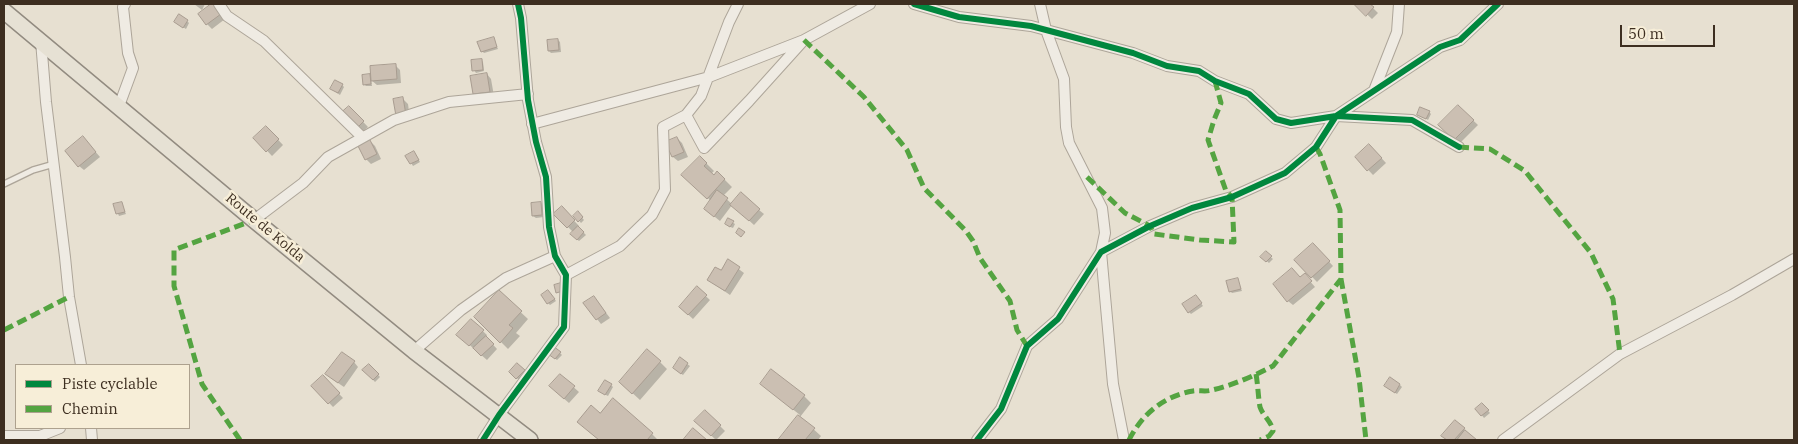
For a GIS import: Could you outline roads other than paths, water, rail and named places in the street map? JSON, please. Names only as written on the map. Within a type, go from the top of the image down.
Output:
[{"type":"main road","name":"Route de Kolda","points":[[4,11],[414,351],[530,440]]},
{"type":"street","points":[[118,106],[133,68],[128,53],[123,7],[125,4]]},
{"type":"street","points":[[219,4],[227,16],[264,41],[362,137]]},
{"type":"street","points":[[483,440],[499,415],[564,327],[566,275],[555,256],[549,227],[546,177],[532,124],[518,4]]},
{"type":"street","points":[[566,275],[620,246],[652,215],[665,190],[662,128],[686,115],[701,96],[729,22],[738,4]]},
{"type":"street","points":[[532,124],[709,77],[804,40],[866,4]]},
{"type":"street","points":[[914,4],[960,17],[1031,26],[1133,53],[1167,66],[1199,71],[1215,81],[1249,94],[1276,119],[1291,123],[1336,116],[1412,120],[1459,147]]},
{"type":"street","points":[[1040,4],[1046,30],[1064,79],[1066,127],[1069,143],[1102,208],[1105,233],[1101,252],[1113,384],[1124,440]]},
{"type":"street","points":[[1375,88],[1397,32],[1399,4]]},
{"type":"street","points":[[977,440],[1001,409],[1028,346],[1058,319],[1101,252],[1150,226],[1192,208],[1232,197],[1286,173],[1316,147],[1336,116],[1375,88],[1440,47],[1460,40],[1498,4]]},
{"type":"street","points":[[686,115],[704,148],[804,40]]},
{"type":"street","points":[[41,41],[68,298],[81,364]]},
{"type":"street","points":[[254,220],[302,183],[328,157],[394,120],[449,102],[528,94]]},
{"type":"street","points":[[414,351],[461,310],[506,278],[555,256]]},
{"type":"street","points":[[1503,440],[1620,354],[1732,295],[1794,259]]},
{"type":"street","points":[[4,436],[40,436],[58,429]]},
{"type":"lane","points":[[4,184],[33,170],[54,164]]}]
